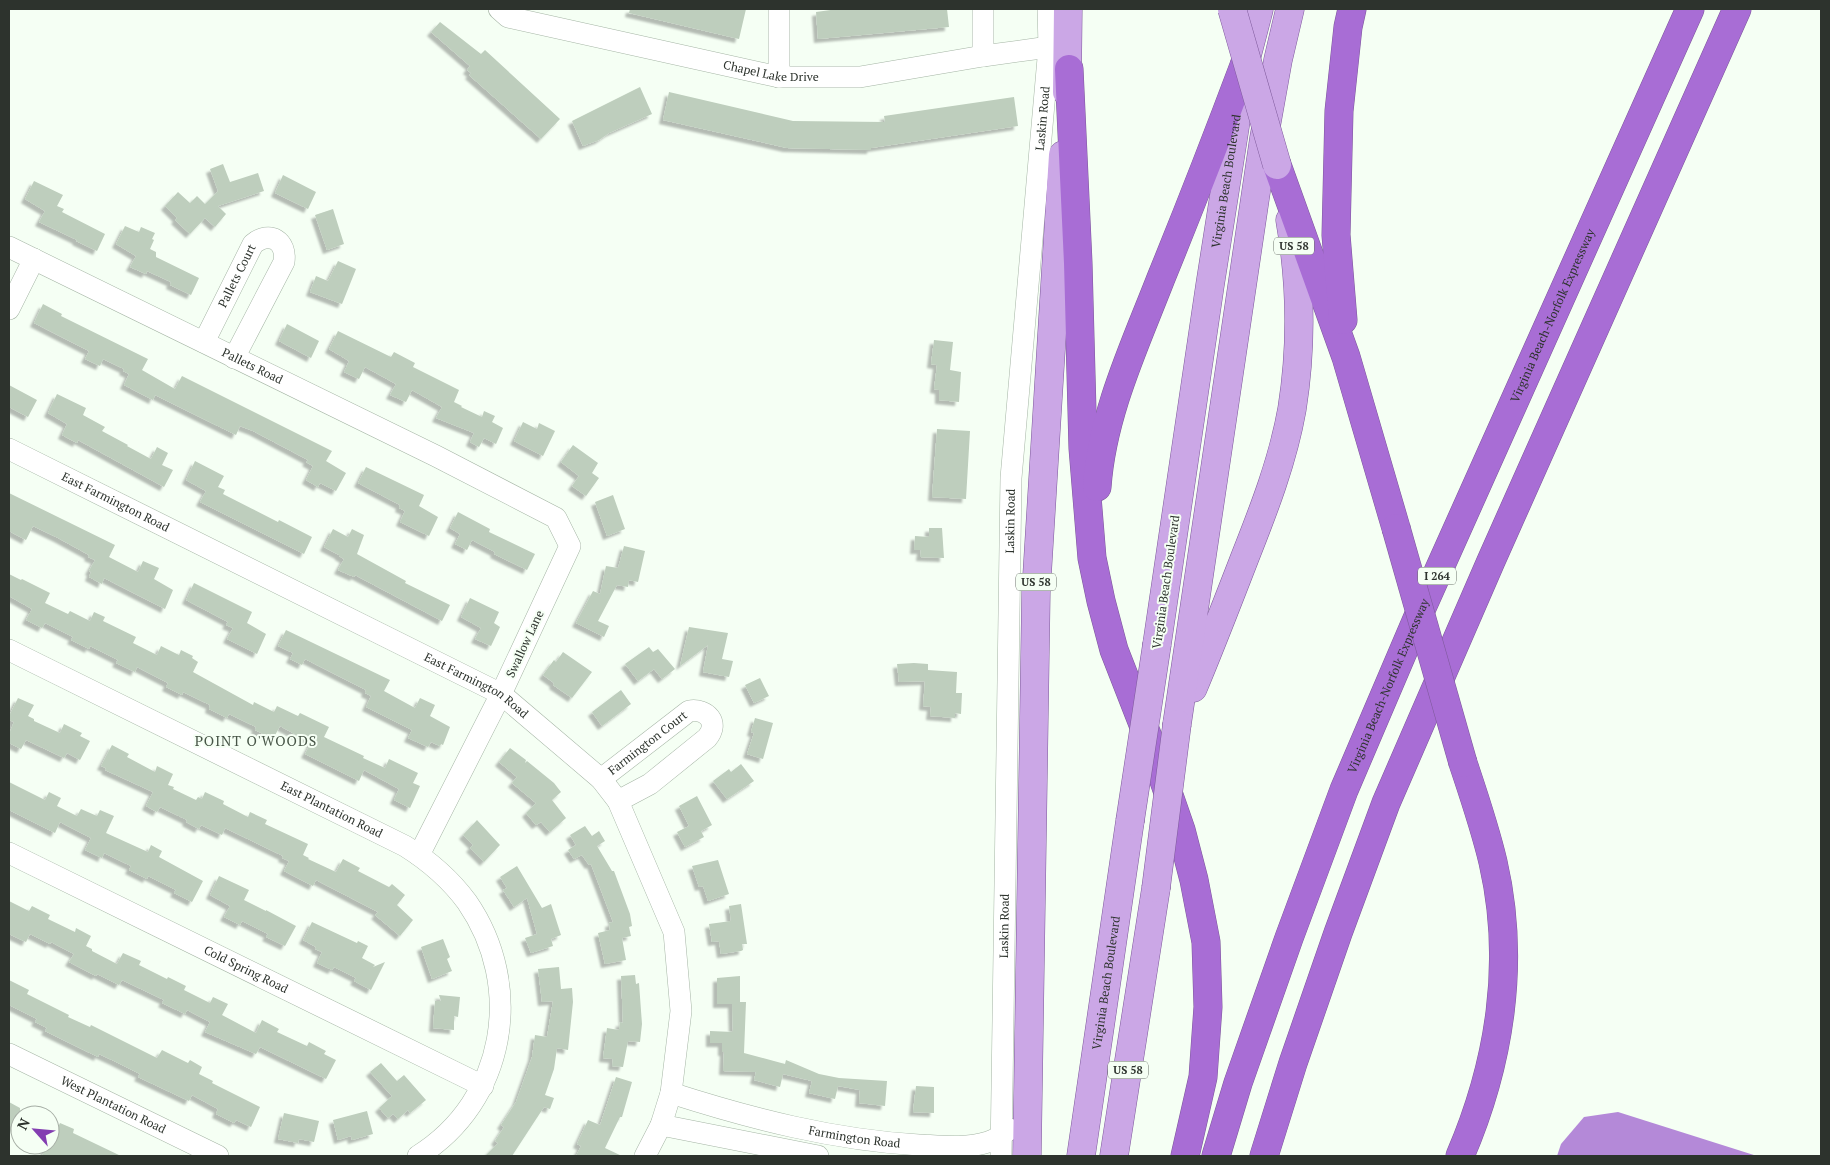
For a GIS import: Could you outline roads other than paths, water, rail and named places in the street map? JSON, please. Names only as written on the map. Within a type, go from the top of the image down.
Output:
[{"type":"highway","points":[[1346,357],[1336,235],[1339,111],[1348,27],[1352,9]]},
{"type":"highway","name":"Virginia Beach-Norfolk Expressway","points":[[1216,1156],[1238,1084],[1289,938],[1352,772],[1420,612],[1690,9]]},
{"type":"highway","points":[[1264,1156],[1334,942],[1386,803],[1491,561],[1737,9]]},
{"type":"highway","points":[[1092,558],[1097,481],[1110,418],[1127,364],[1245,63]]},
{"type":"highway","points":[[1069,70],[1078,263],[1083,448],[1092,558],[1114,650],[1155,755],[1181,830],[1194,880],[1206,942],[1208,1007],[1203,1077],[1185,1156]]},
{"type":"highway","points":[[1277,165],[1346,357],[1463,763],[1484,827],[1493,864],[1500,910],[1503,956],[1502,1000],[1496,1045],[1486,1085],[1460,1156]]},
{"type":"main road","name":"Laskin Road","points":[[1027,1156],[1036,592],[1069,70],[1068,9]]},
{"type":"main road","name":"US 58","points":[[1114,1156],[1156,888],[1178,724],[1194,688],[1267,501],[1292,410],[1296,374],[1299,328],[1298,283],[1288,212],[1277,165],[1232,9]]},
{"type":"main road","name":"Virginia Beach Boulevard","points":[[1081,1156],[1210,285],[1245,63],[1259,9]]},
{"type":"main road","points":[[1178,724],[1264,138],[1278,60],[1290,9]]},
{"type":"street","name":"Chapel Lake Drive","points":[[499,9],[508,17],[779,77],[860,77],[1049,47]]},
{"type":"street","points":[[779,9],[779,77]]},
{"type":"street","points":[[983,9],[983,56]]},
{"type":"street","name":"Laskin Road","points":[[1002,1146],[1010,478],[1049,47],[1048,9]]},
{"type":"street","name":"Pallets Court","points":[[204,342],[254,244],[260,239],[269,238],[276,240],[283,246],[284,262],[234,358]]},
{"type":"street","name":"Pallets Road","points":[[9,247],[496,487]]},
{"type":"street","points":[[9,308],[34,259]]},
{"type":"street","name":"East Farmington Road","points":[[9,449],[502,694],[601,779],[618,801],[674,932],[681,1011],[672,1093],[661,1125],[645,1156]]},
{"type":"street","name":"Swallow Lane","points":[[419,855],[502,694],[570,546],[556,518],[496,487]]},
{"type":"street","name":"East Plantation Road","points":[[9,650],[405,846],[419,855],[450,882],[480,923],[497,971],[501,1011],[499,1031],[493,1060],[483,1086]]},
{"type":"street","name":"Farmington Court","points":[[601,779],[689,711],[697,710],[704,712],[710,718],[712,727],[707,738],[650,784],[618,801]]},
{"type":"street","name":"Cold Spring Road","points":[[9,853],[483,1086]]},
{"type":"street","name":"West Plantation Road","points":[[9,1054],[218,1156]]},
{"type":"street","points":[[418,1156],[443,1138],[462,1118],[483,1086]]},
{"type":"street","name":"Farmington Road","points":[[672,1093],[779,1125],[842,1137],[942,1146],[988,1142],[1002,1146],[1028,1108]]},
{"type":"street","name":"Farmington Road","points":[[661,1125],[818,1156]]},
{"type":"district","name":"POINT O'WOODS","points":[[256,741]]}]
